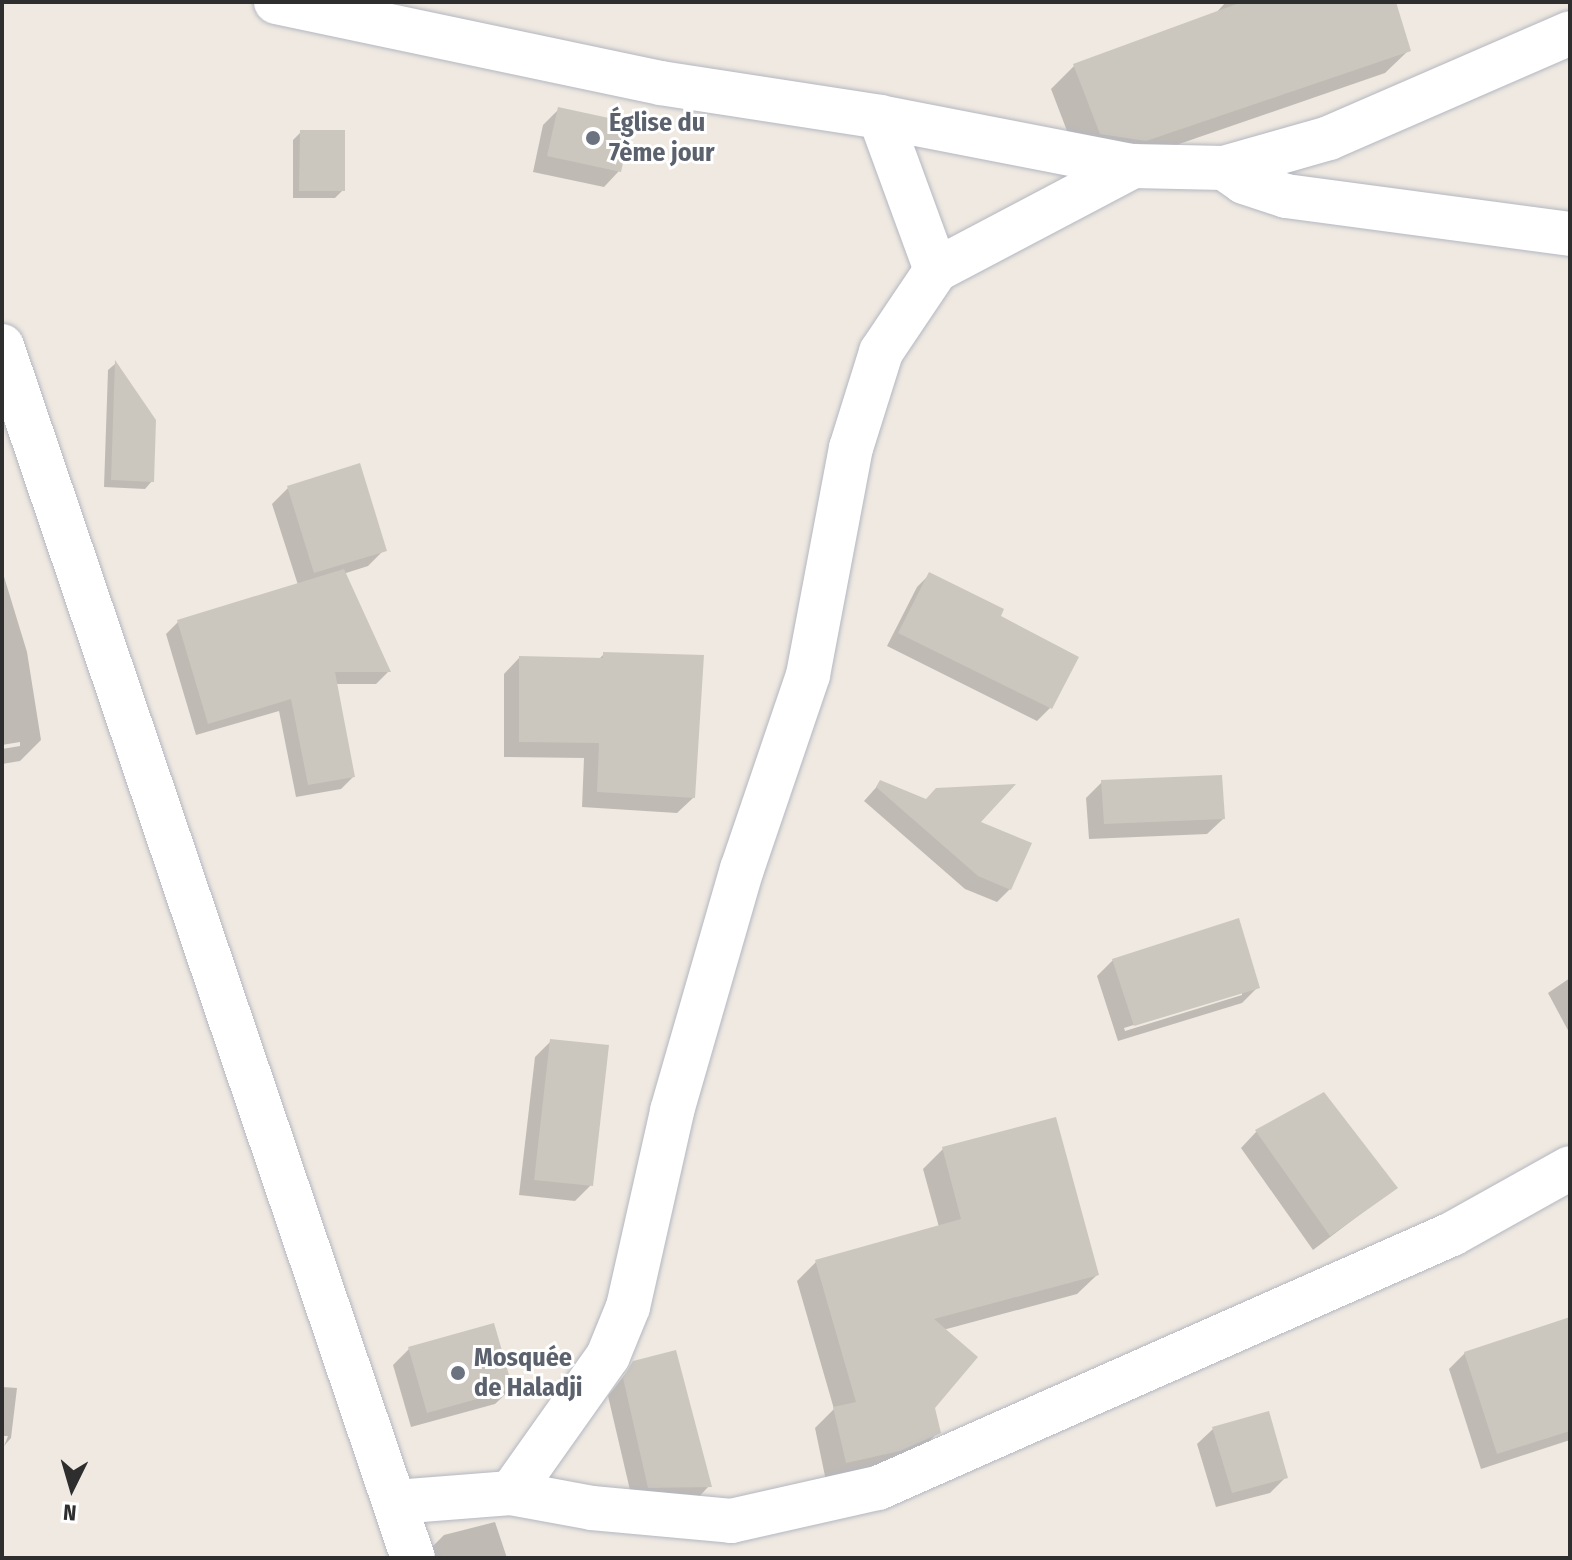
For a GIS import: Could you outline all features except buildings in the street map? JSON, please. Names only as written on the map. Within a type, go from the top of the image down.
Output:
[{"type":"street","points":[[276,2],[661,83],[880,117],[1133,166],[1224,168],[1329,138],[1570,33]]},
{"type":"street","points":[[880,117],[936,270]]},
{"type":"street","points":[[511,1493],[608,1356],[628,1307],[672,1111],[742,869],[808,675],[851,448],[881,352],[936,270],[1133,166]]},
{"type":"street","points":[[1224,168],[1244,182],[1286,196],[1570,234]]},
{"type":"street","points":[[2,346],[413,1558]]},
{"type":"street","points":[[396,1502],[511,1493],[592,1508],[731,1521],[878,1488],[1452,1234],[1570,1168]]},
{"type":"place","name":"Église du 7ème jour","points":[[593,138]]},
{"type":"place","name":"Mosquée de Haladji","points":[[458,1373]]}]
